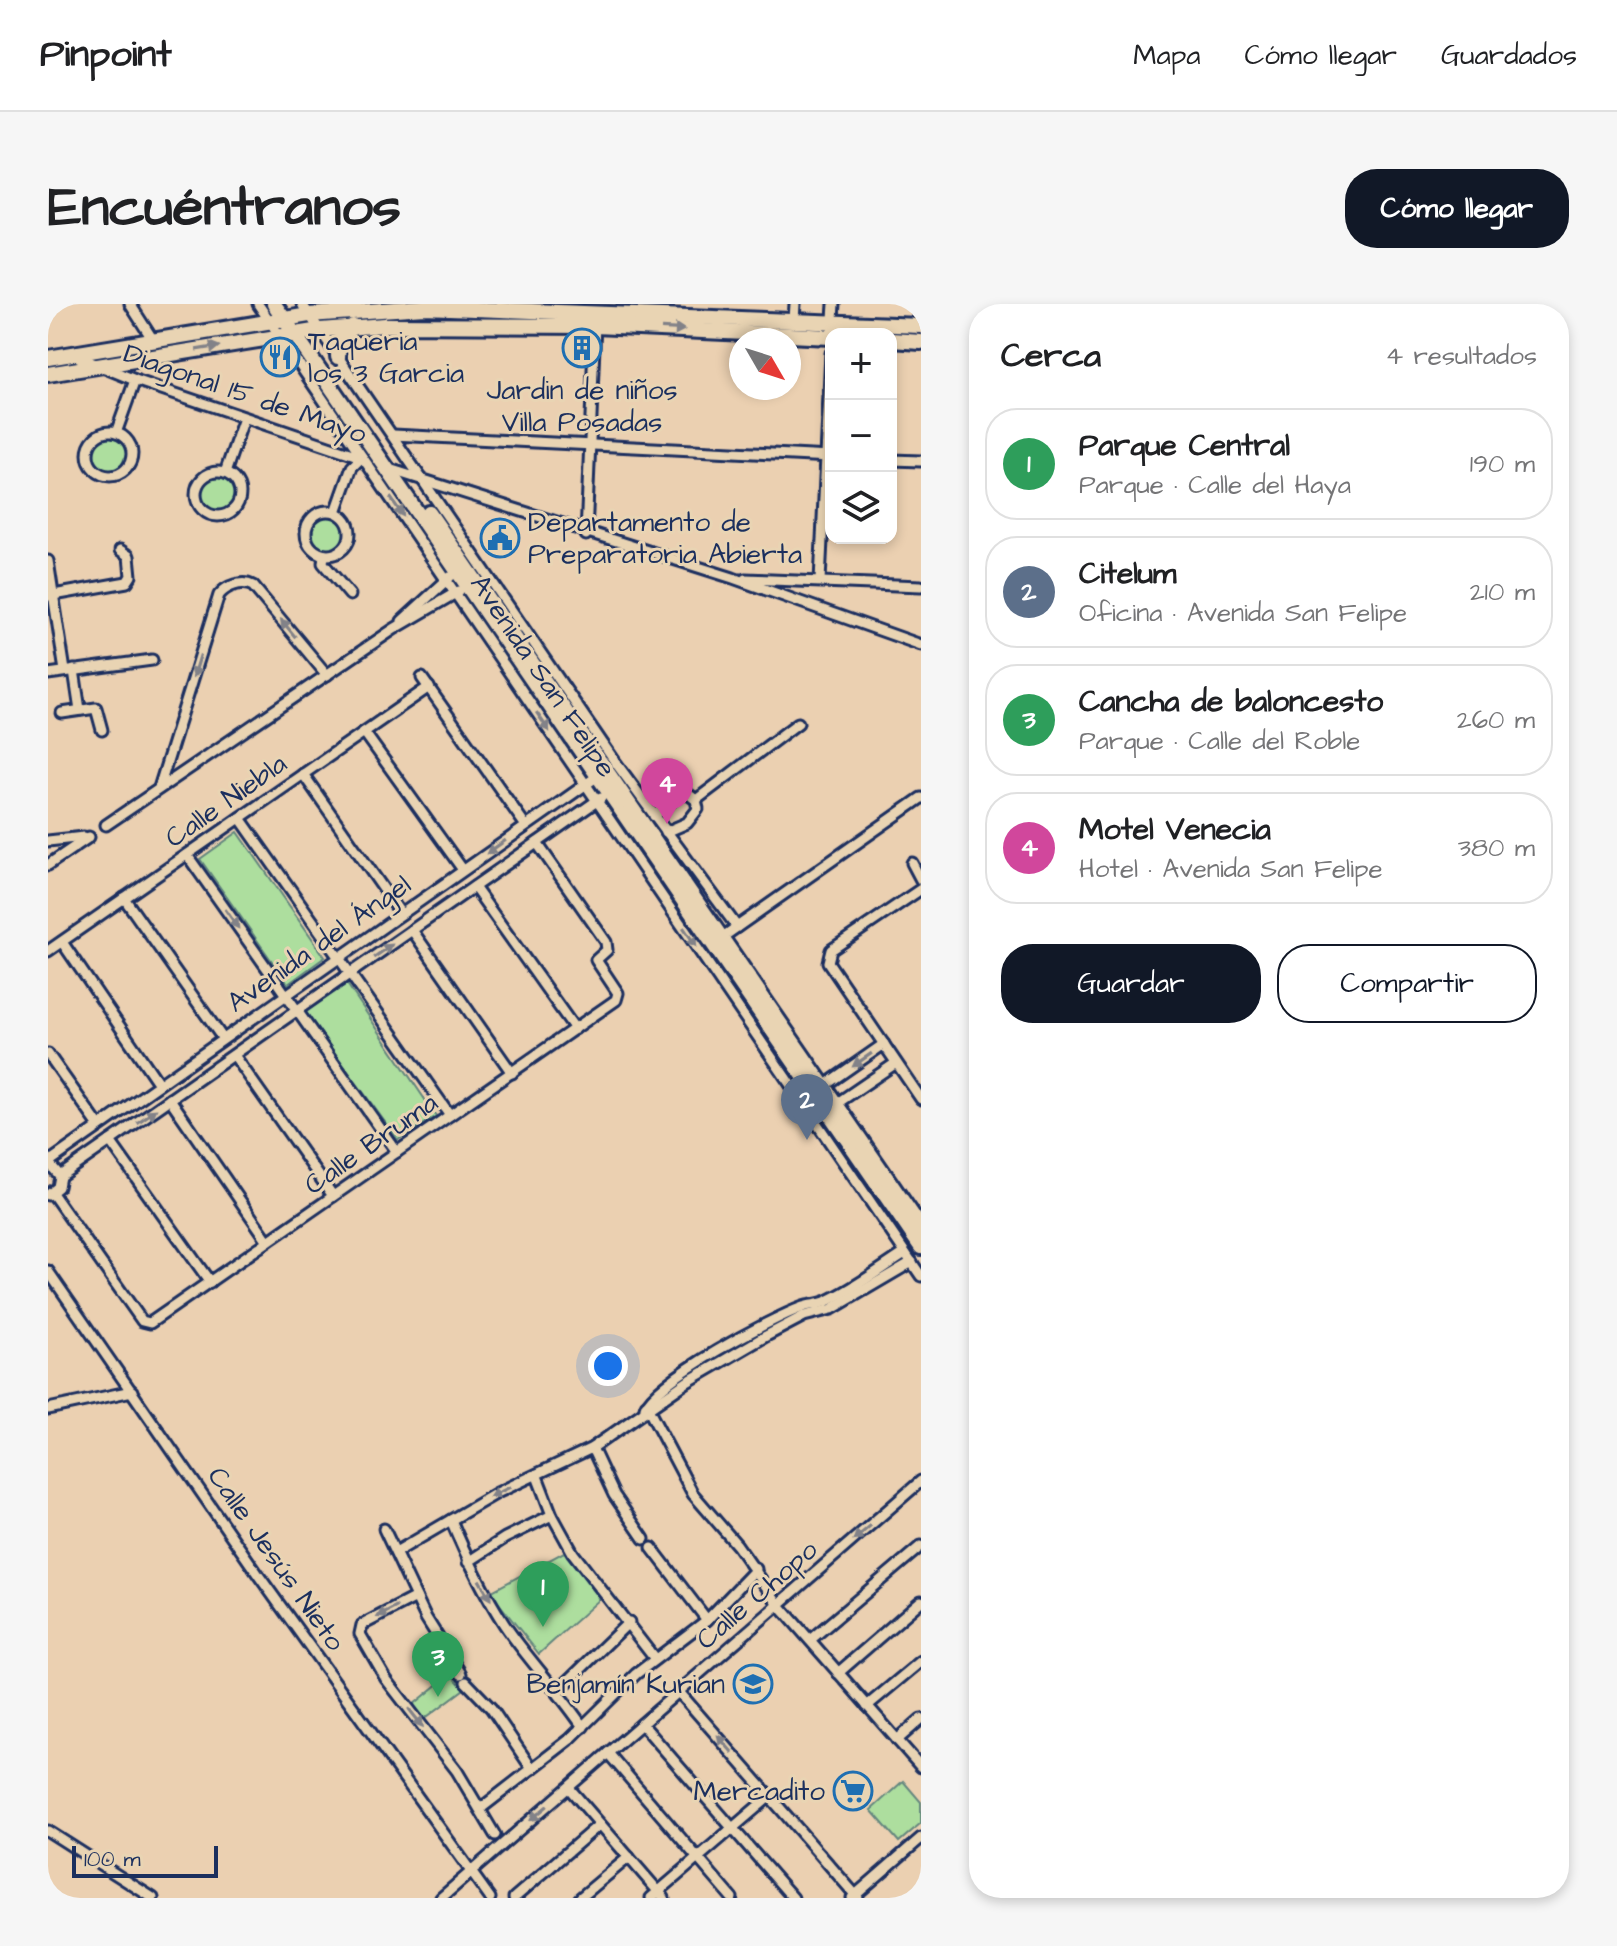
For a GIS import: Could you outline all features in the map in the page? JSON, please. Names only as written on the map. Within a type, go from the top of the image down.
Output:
[{"type":"main road","name":"Avenida San Felipe","points":[[274,304],[291,313],[300,333],[456,572],[613,790],[820,1089],[921,1247]]},
{"type":"main road","points":[[48,358],[291,313],[374,307],[424,307],[825,331]]},
{"type":"main road","points":[[48,374],[353,326],[595,318],[642,309],[794,320],[825,329]]},
{"type":"main road","points":[[338,357],[339,341],[353,326]]},
{"type":"main road","points":[[885,328],[921,326]]},
{"type":"main road","name":"Avenida San Felipe","points":[[300,333],[403,474],[456,572]]},
{"type":"main road","points":[[897,340],[921,342]]},
{"type":"main road","name":"Avenida San Felipe","points":[[613,790],[654,823],[718,941],[778,1039],[820,1089]]},
{"type":"main road","name":"Avenida San Felipe","points":[[832,1107],[921,1228]]},
{"type":"street","points":[[130,304],[153,340]]},
{"type":"street","name":"Avenida San Felipe","points":[[258,304],[291,313],[362,457],[456,572],[613,790],[765,1048],[921,1276]]},
{"type":"street","points":[[794,320],[795,304]]},
{"type":"street","points":[[832,328],[834,304]]},
{"type":"street","points":[[374,307],[374,325]]},
{"type":"street","points":[[586,535],[595,318]]},
{"type":"street","name":"Avenida San Felipe","points":[[300,333],[338,357],[393,435],[601,773]]},
{"type":"street","name":"Diagonal 15 de Mayo","points":[[73,355],[135,380],[362,457],[387,469],[586,535],[733,578]]},
{"type":"street","points":[[116,433],[135,380]]},
{"type":"street","points":[[225,473],[244,418]]},
{"type":"street","points":[[116,433],[128,442],[131,457],[125,470],[103,475],[91,466],[90,444],[101,434],[116,433]]},
{"type":"street","points":[[393,435],[825,456]]},
{"type":"street","points":[[336,512],[352,467],[362,457]]},
{"type":"street","points":[[897,460],[921,461]]},
{"type":"street","points":[[820,581],[827,472]]},
{"type":"street","points":[[209,473],[225,473],[237,484],[239,500],[230,513],[214,516],[206,513],[196,501],[198,485],[209,473]]},
{"type":"street","points":[[320,512],[336,512],[348,523],[349,539],[340,552],[324,555],[310,546],[306,539],[308,523],[320,512]]},
{"type":"street","points":[[51,596],[127,582],[131,576],[129,556],[120,550]]},
{"type":"street","points":[[324,555],[323,563],[350,595]]},
{"type":"street","points":[[48,561],[51,596],[80,710]]},
{"type":"street","points":[[394,629],[427,595],[456,572]]},
{"type":"street","points":[[733,578],[921,586]]},
{"type":"street","points":[[733,578],[921,645]]},
{"type":"street","points":[[159,789],[219,595],[225,588],[244,583],[253,586],[327,675]]},
{"type":"street","points":[[106,825],[394,629],[466,586]]},
{"type":"street","points":[[427,595],[435,607]]},
{"type":"street","points":[[48,674],[152,660]]},
{"type":"street","points":[[422,678],[526,826]]},
{"type":"street","name":"Calle Niebla","points":[[48,951],[429,687]]},
{"type":"street","points":[[62,713],[96,708],[102,730]]},
{"type":"street","points":[[696,800],[798,723]]},
{"type":"street","points":[[364,732],[463,870]]},
{"type":"street","name":"Avenida del Ángel","points":[[48,1162],[601,773]]},
{"type":"street","points":[[303,774],[401,914]]},
{"type":"street","name":"Avenida del Ángel","points":[[60,1176],[613,790]]},
{"type":"street","points":[[654,823],[677,796],[687,793],[696,800],[698,809],[694,818],[666,832]]},
{"type":"street","points":[[718,941],[921,798]]},
{"type":"street","points":[[240,818],[450,1115]]},
{"type":"street","name":"Avenida San Felipe","points":[[654,823],[666,832],[737,927]]},
{"type":"street","points":[[48,841],[89,837],[48,865]]},
{"type":"street","name":"Calle Bruma","points":[[50,1194],[146,1324],[575,1029],[619,997],[596,960],[607,950],[606,942],[537,843]]},
{"type":"street","points":[[187,855],[397,1152]]},
{"type":"street","points":[[912,863],[921,880]]},
{"type":"street","points":[[474,887],[575,1029]]},
{"type":"street","points":[[921,889],[831,950],[828,956],[828,962],[921,1099]]},
{"type":"street","points":[[124,898],[223,1039]]},
{"type":"street","points":[[412,930],[512,1073]]},
{"type":"street","points":[[62,942],[159,1084]]},
{"type":"street","points":[[765,1048],[778,1039]]},
{"type":"street","points":[[820,1089],[884,1044]]},
{"type":"street","points":[[48,1054],[99,1126]]},
{"type":"street","points":[[234,1055],[333,1196]]},
{"type":"street","points":[[832,1107],[896,1063]]},
{"type":"street","points":[[170,1099],[268,1241]]},
{"type":"street","points":[[110,1141],[210,1282]]},
{"type":"street","points":[[48,1162],[60,1176],[50,1194]]},
{"type":"street","points":[[396,1552],[451,1520],[592,1448],[687,1382],[766,1336],[848,1295],[908,1258]]},
{"type":"street","name":"Calle Jesús Nieto","points":[[48,1271],[259,1576],[490,1898]]},
{"type":"street","points":[[48,1409],[132,1391]]},
{"type":"street","points":[[646,1410],[693,1494],[756,1569],[779,1605],[921,1767]]},
{"type":"street","points":[[592,1448],[614,1495],[644,1539]]},
{"type":"street","points":[[537,1476],[552,1515],[573,1553],[655,1659]]},
{"type":"street","name":"Calle Chopo","points":[[441,1898],[921,1481]]},
{"type":"street","points":[[468,1562],[505,1538],[552,1515]]},
{"type":"street","points":[[451,1520],[468,1562],[505,1625],[559,1690],[583,1727]]},
{"type":"street","points":[[384,1529],[416,1597],[463,1678],[491,1708],[532,1769]]},
{"type":"street","points":[[810,1640],[921,1546]]},
{"type":"street","points":[[652,1548],[707,1620]]},
{"type":"street","points":[[480,1809],[583,1727],[655,1659],[707,1620],[756,1569]]},
{"type":"street","points":[[416,1597],[360,1629],[386,1679],[457,1771],[495,1835]]},
{"type":"street","points":[[838,1673],[921,1601]]},
{"type":"street","points":[[559,1690],[588,1658],[629,1622]]},
{"type":"street","points":[[867,1706],[921,1661]]},
{"type":"street","points":[[679,1692],[855,1897],[921,1838]]},
{"type":"street","points":[[897,1740],[921,1719]]},
{"type":"street","points":[[642,1724],[793,1898]]},
{"type":"street","points":[[608,1753],[732,1898]]},
{"type":"street","points":[[569,1788],[629,1857],[658,1896],[770,1796]]},
{"type":"street","points":[[514,1898],[600,1824]]},
{"type":"street","points":[[48,1831],[153,1898]]},
{"type":"street","points":[[580,1898],[629,1857]]},
{"type":"green space","points":[[116,435],[128,450],[120,469],[101,472],[89,457],[97,438]]},
{"type":"green space","points":[[224,475],[237,490],[229,509],[210,512],[197,497],[205,478]]},
{"type":"green space","points":[[334,514],[347,529],[339,549],[320,551],[307,537],[315,517]]},
{"type":"green space","points":[[238,832],[325,957],[288,984],[200,859]]},
{"type":"green space","points":[[347,984],[436,1116],[398,1140],[305,1012]]},
{"type":"green space","points":[[564,1552],[600,1599],[539,1654],[490,1592]]},
{"type":"green space","points":[[451,1674],[464,1689],[424,1719],[413,1705]]},
{"type":"green space","points":[[903,1781],[921,1802],[921,1823],[899,1842],[871,1810]]},
{"type":"place","name":"Jardin de niños Villa Posadas","points":[[582,348]]},
{"type":"place","name":"Taqueria los 3 Garcia","points":[[280,357]]},
{"type":"place","name":"Departamento de Preparatoria Abierta","points":[[500,538]]},
{"type":"place","name":"Motel Venecia","points":[[667,824]]},
{"type":"place","name":"Citelum","points":[[807,1140]]},
{"type":"place","name":"Parque Central","points":[[543,1627]]},
{"type":"place","name":"Benjamín Kurian","points":[[753,1684]]},
{"type":"place","name":"Cancha de baloncesto","points":[[438,1697]]},
{"type":"place","name":"Mercadito","points":[[853,1791]]}]
